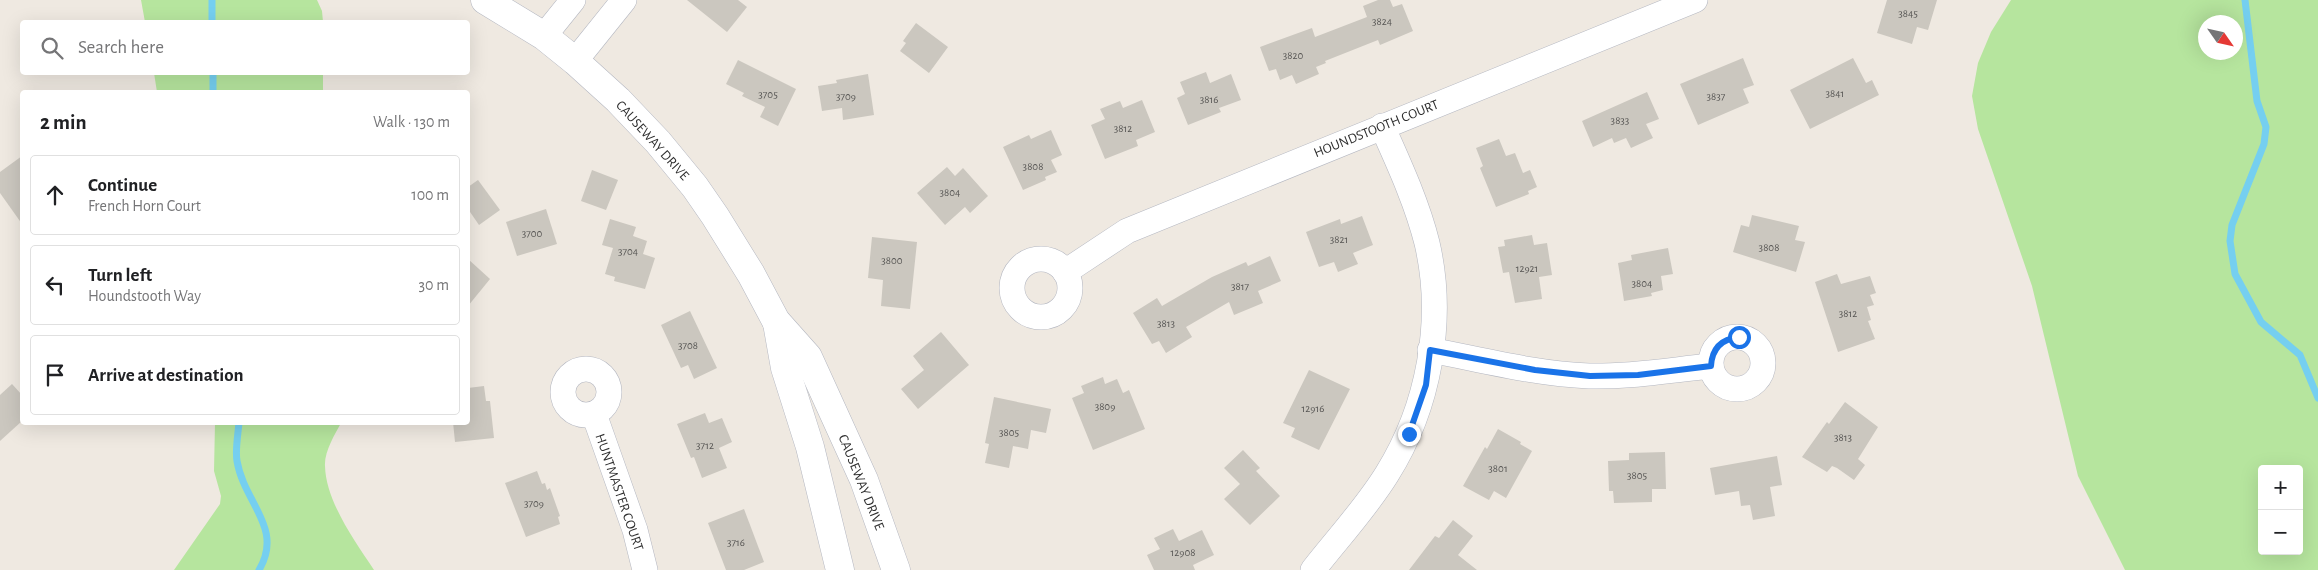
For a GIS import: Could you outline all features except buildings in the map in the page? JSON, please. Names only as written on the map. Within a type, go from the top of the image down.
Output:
[{"type":"street","name":"CAUSEWAY DRIVE","points":[[485,0],[544,36],[618,100],[652,135],[695,187],[716,216],[751,274],[776,321],[808,358],[864,480],[896,570]]},
{"type":"street","points":[[544,36],[573,0]]},
{"type":"street","points":[[575,61],[624,0]]},
{"type":"street","name":"HOUNDSTOOTH COURT","points":[[1065,272],[1126,232],[1382,126],[1695,0]]},
{"type":"street","points":[[1313,570],[1376,490],[1409,434],[1426,385],[1434,319],[1433,285],[1426,243],[1407,183],[1382,126]]},
{"type":"street","name":"CAUSEWAY DRIVE","points":[[776,321],[785,368],[810,447],[840,570]]},
{"type":"street","points":[[1430,350],[1535,370],[1590,376],[1638,375],[1711,366]]},
{"type":"street","name":"HUNTMASTER COURT","points":[[594,414],[635,530],[645,570]]},
{"type":"green space","points":[[141,0],[317,0],[322,11],[323,20],[145,20]]},
{"type":"green space","points":[[2011,0],[2318,0],[2318,570],[2125,570],[2078,476],[2032,286],[1978,129],[1972,96],[1978,63],[1991,32]]},
{"type":"green space","points":[[154,75],[323,75],[323,90],[157,90]]},
{"type":"green space","points":[[215,425],[340,425],[330,443],[325,461],[330,493],[343,521],[374,570],[174,570],[220,504],[221,496],[214,471]]},
{"type":"waterway","points":[[212,0],[212,20]]},
{"type":"waterway","points":[[2245,0],[2257,101],[2266,127],[2264,144],[2232,225],[2230,241],[2235,274],[2261,322],[2300,355],[2318,398]]},
{"type":"waterway","points":[[213,75],[213,90]]},
{"type":"waterway","points":[[239,425],[236,447],[237,461],[241,476],[265,528],[267,541],[266,555],[259,570]]},
{"type":"route","points":[[1409,434],[1426,385],[1430,350],[1564,374],[1590,376],[1638,375],[1711,366],[1715,348],[1730,338],[1739,337]]}]
